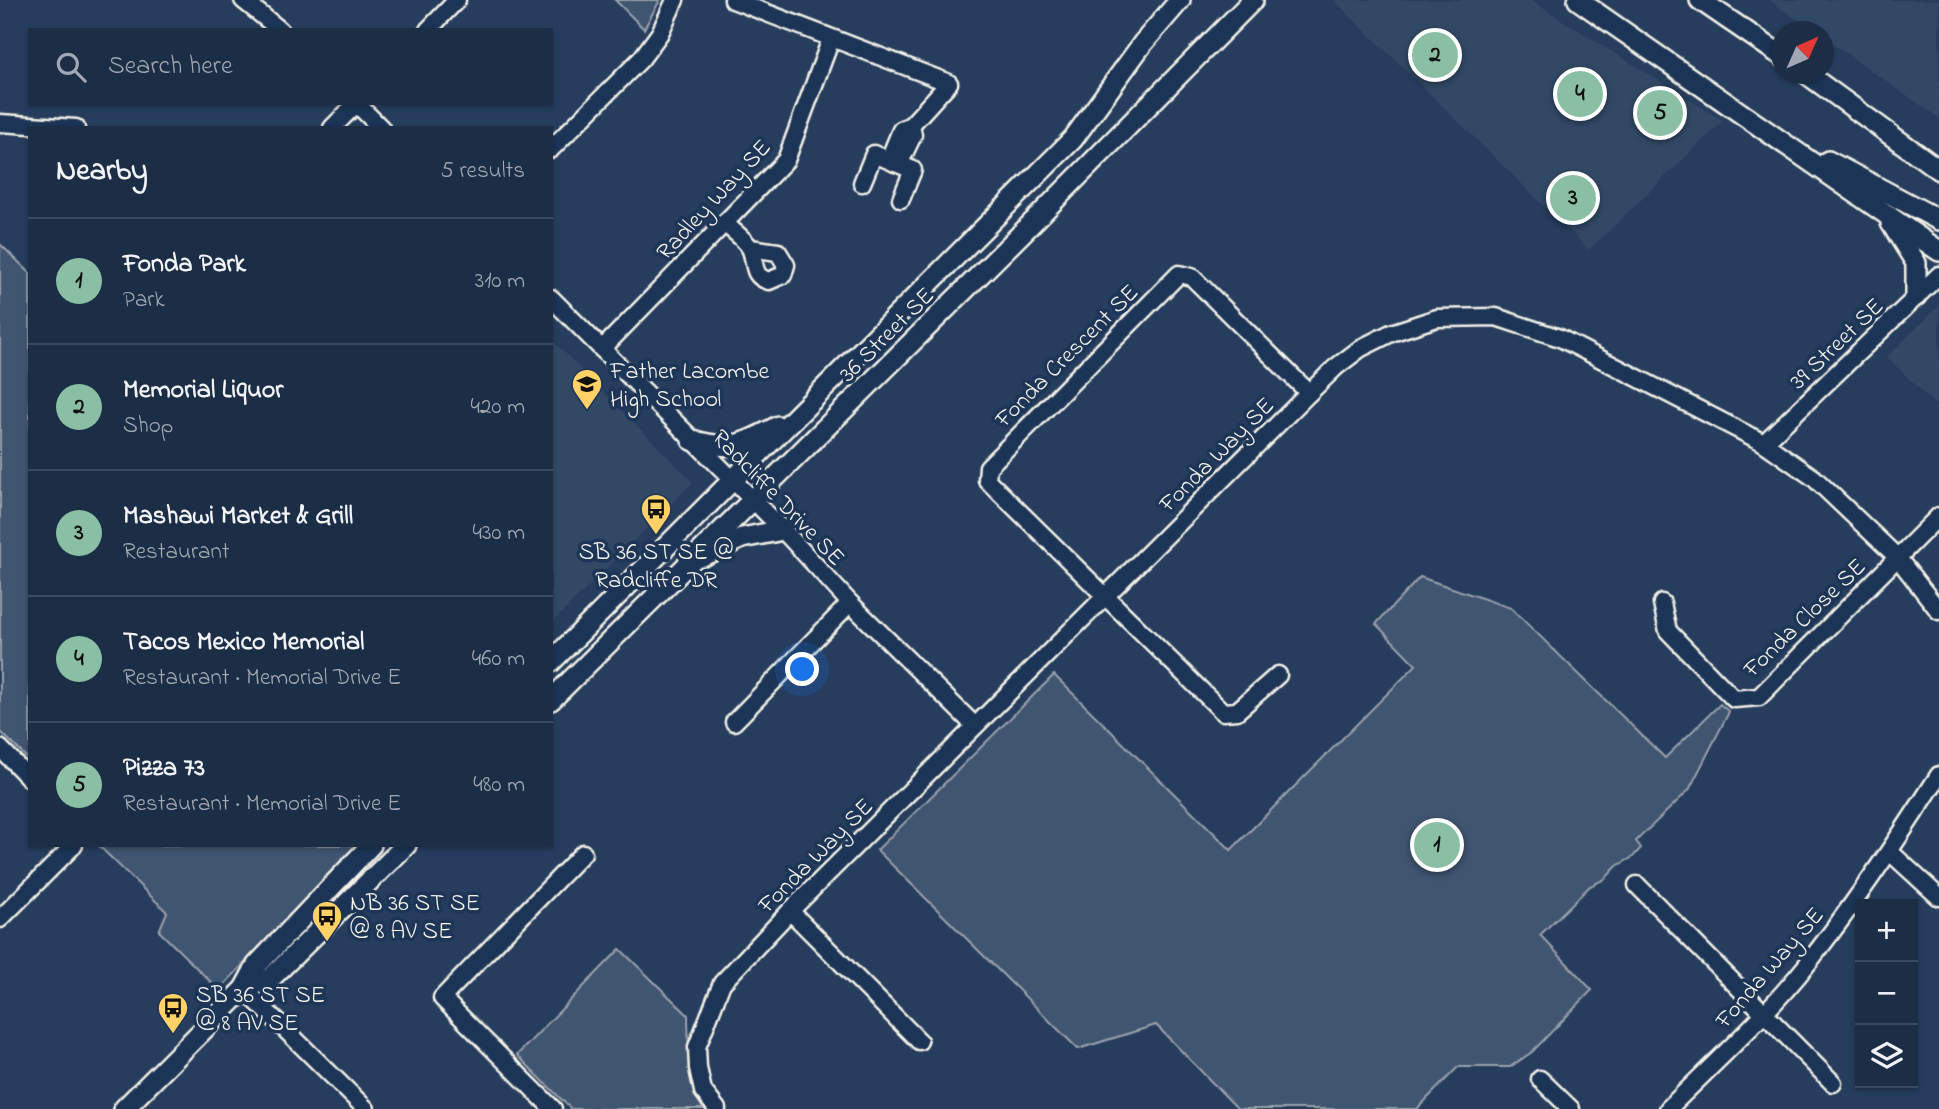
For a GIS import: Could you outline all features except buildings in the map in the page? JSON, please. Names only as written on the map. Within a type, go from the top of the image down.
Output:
[{"type":"main road","name":"36 Street SE","points":[[553,660],[1073,139],[1143,43],[1180,0]]},
{"type":"main road","name":"36 Street SE","points":[[553,698],[1253,0]]},
{"type":"main road","points":[[1578,0],[1939,251]]},
{"type":"main road","points":[[1700,0],[1771,48]]},
{"type":"main road","points":[[1821,84],[1939,170]]},
{"type":"main road","points":[[1753,121],[1939,219]]},
{"type":"main road","points":[[1885,214],[1916,263],[1916,296]]},
{"type":"main road","points":[[692,440],[711,446],[735,447],[798,416]]},
{"type":"main road","points":[[691,561],[742,538],[783,530]]},
{"type":"main road","points":[[124,1109],[244,989],[257,965],[368,847]]},
{"type":"main road","points":[[244,989],[271,978],[404,847]]},
{"type":"street","points":[[243,0],[278,28]]},
{"type":"street","points":[[430,28],[457,0]]},
{"type":"street","points":[[553,147],[641,59],[660,33],[675,0]]},
{"type":"street","points":[[733,0],[949,83],[911,125],[913,135],[903,156],[896,161]]},
{"type":"street","name":"Radley Way SE","points":[[602,349],[786,160],[831,39]]},
{"type":"street","points":[[334,126],[355,105]]},
{"type":"street","points":[[359,105],[379,126]]},
{"type":"street","points":[[0,123],[38,126]]},
{"type":"street","points":[[862,183],[874,154],[896,161],[913,170],[901,199]]},
{"type":"street","points":[[724,223],[750,248]]},
{"type":"street","name":"Fonda Crescent SE","points":[[1106,596],[987,480],[988,467],[1178,274],[1192,277],[1309,393]]},
{"type":"street","name":"39 Street SE","points":[[1764,443],[1939,275]]},
{"type":"street","name":"Radcliffe Drive SE","points":[[553,300],[783,530],[850,603],[975,726]]},
{"type":"street","name":"Fonda Way SE","points":[[717,1109],[703,1091],[697,1047],[722,983],[790,911],[1309,393],[1361,348],[1391,333],[1437,318],[1496,317],[1560,338],[1764,443],[1814,478],[1897,557],[1939,611]]},
{"type":"street","points":[[1897,557],[1939,516]]},
{"type":"street","name":"Fonda Close SE","points":[[1662,603],[1668,631],[1734,699],[1759,697],[1897,557]]},
{"type":"street","points":[[1106,596],[1223,712],[1237,711],[1278,675]]},
{"type":"street","points":[[734,722],[850,603]]},
{"type":"street","points":[[0,748],[28,777]]},
{"type":"street","name":"Fonda Way SE","points":[[1668,1109],[1763,1014],[1804,968],[1889,852],[1939,775]]},
{"type":"street","points":[[0,919],[72,847]]},
{"type":"street","points":[[1889,852],[1939,897]]},
{"type":"street","points":[[553,1109],[442,998],[583,853]]},
{"type":"street","points":[[1637,885],[1833,1083]]},
{"type":"street","points":[[790,911],[919,1041]]},
{"type":"street","points":[[244,989],[366,1109]]},
{"type":"street","points":[[1540,1079],[1571,1109]]},
{"type":"shaded area","points":[[615,0],[660,0],[644,29]]},
{"type":"shaded area","points":[[1334,0],[1530,0],[1723,121],[1589,250]]},
{"type":"shaded area","points":[[1769,0],[1939,0],[1939,118],[1834,45],[1834,21],[1799,21]]},
{"type":"shaded area","points":[[0,244],[28,271],[28,759],[0,731]]},
{"type":"shaded area","points":[[1939,306],[1939,402],[1936,405],[1887,357]]},
{"type":"shaded area","name":"Father Lacombe High School","points":[[553,341],[693,482],[553,622]]},
{"type":"shaded area","points":[[1420,577],[1511,608],[1665,758],[1720,704],[1729,712],[1689,790],[1636,841],[1641,848],[1605,879],[1590,886],[1540,935],[1592,990],[1532,1052],[1510,1067],[1458,1067],[1417,1109],[1238,1109],[1156,1025],[1078,1049],[877,850],[1054,675],[1231,850],[1416,665],[1376,624]]},
{"type":"shaded area","points":[[100,847],[355,847],[219,990],[159,931],[167,912]]},
{"type":"shaded area","points":[[620,949],[688,1015],[689,1072],[694,1093],[703,1109],[571,1109],[517,1055]]},
{"type":"place","name":"Memorial Liquor","points":[[1435,55]]},
{"type":"place","name":"Tacos Mexico Memorial","points":[[1580,94]]},
{"type":"place","name":"Pizza 73","points":[[1660,113]]},
{"type":"place","name":"Mashawi Market & Grill","points":[[1573,198]]},
{"type":"place","name":"Father Lacombe High School","points":[[587,411]]},
{"type":"place","name":"SB 36 ST SE @ Radcliffe DR","points":[[656,536]]},
{"type":"place","name":"Fonda Park","points":[[1437,845]]},
{"type":"place","name":"NB 36 ST SE @ 8 AV SE","points":[[327,943]]},
{"type":"place","name":"SB 36 ST SE @ 8 AV SE","points":[[173,1035]]}]
